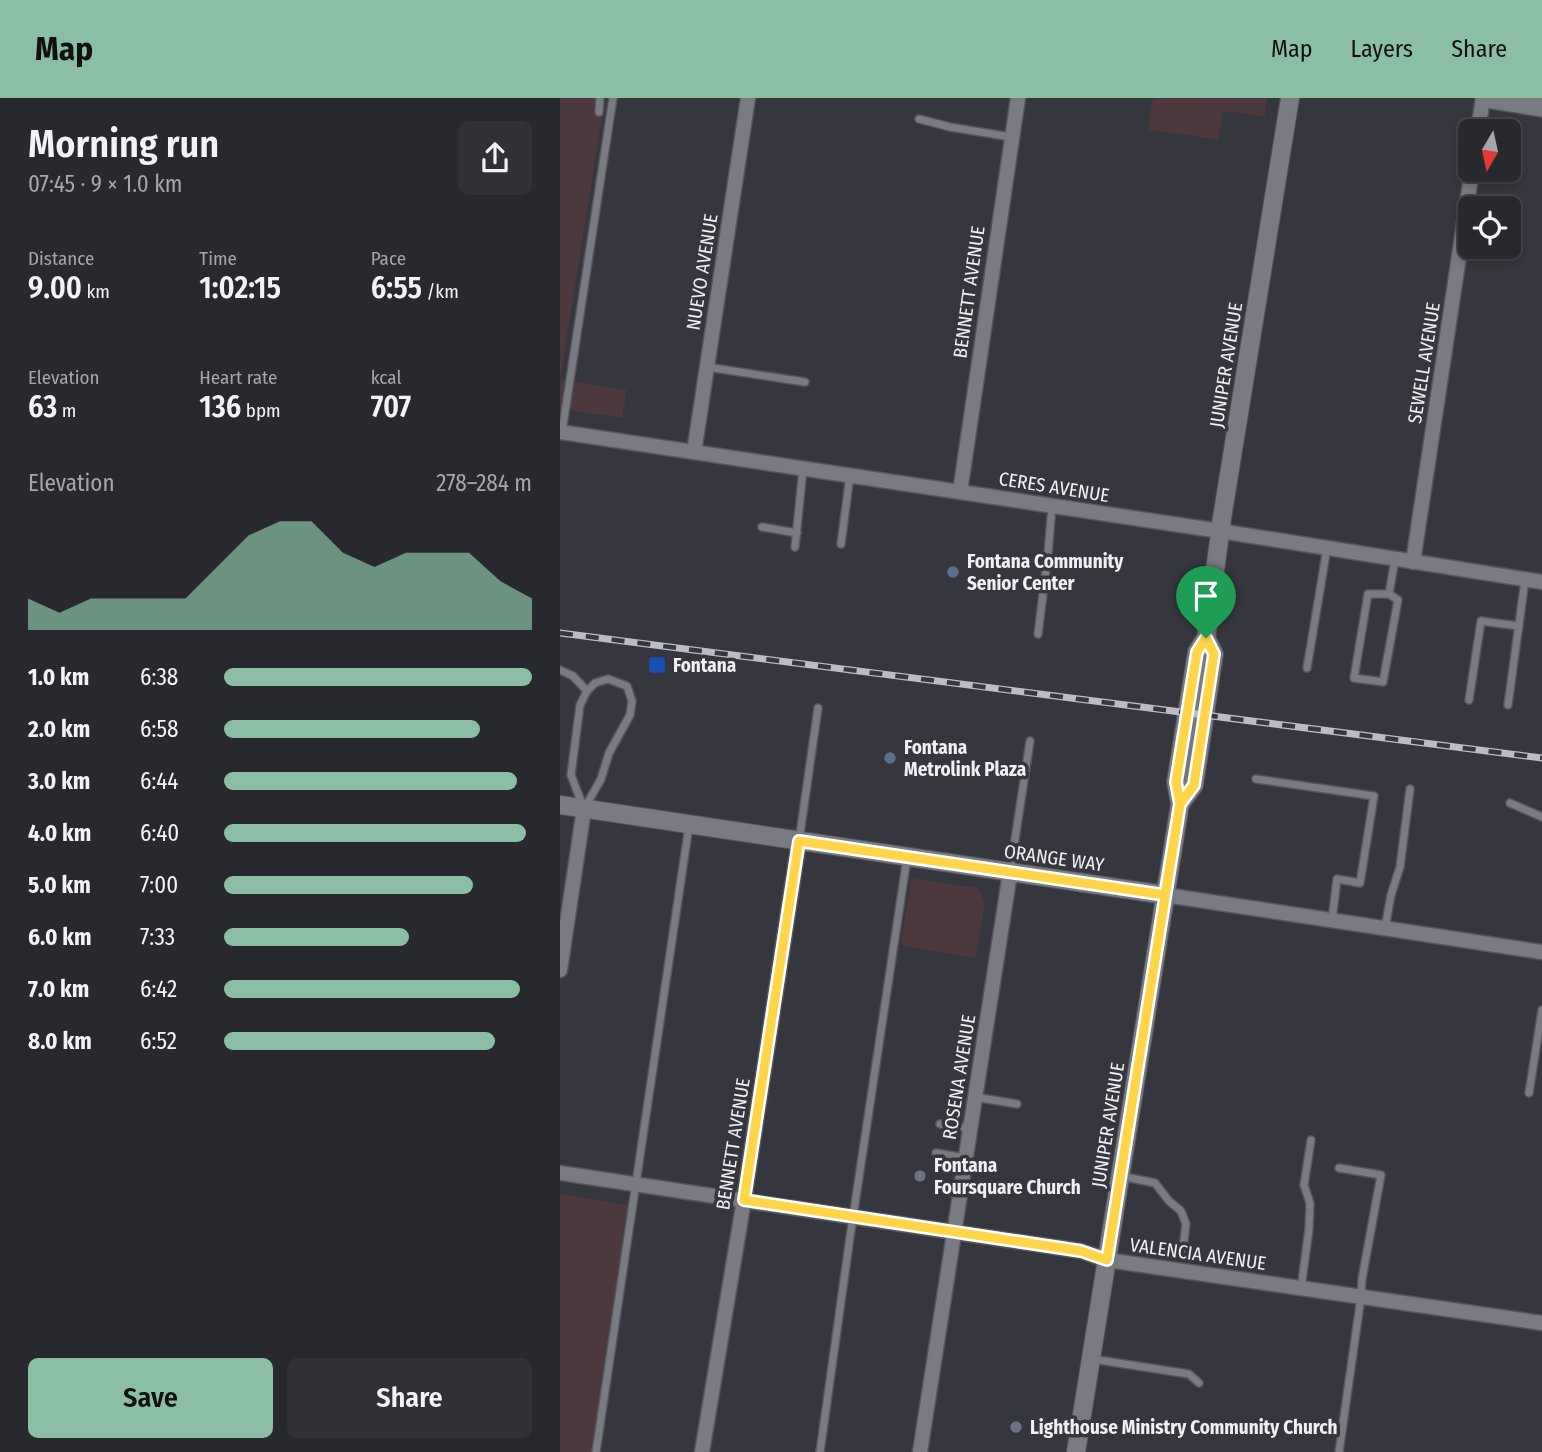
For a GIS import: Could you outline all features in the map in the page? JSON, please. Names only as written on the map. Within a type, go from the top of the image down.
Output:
[{"type":"main road","points":[[1495,99],[1542,107]]},
{"type":"street","name":"NUEVO AVENUE","points":[[694,452],[748,98]]},
{"type":"street","name":"BENNETT AVENUE","points":[[960,492],[1018,98]]},
{"type":"street","name":"JUNIPER AVENUE","points":[[1076,1452],[1180,804],[1176,782],[1197,652],[1206,638],[1220,531],[1290,98]]},
{"type":"street","points":[[1484,119],[1495,99]]},
{"type":"street","name":"SEWELL AVENUE","points":[[1413,562],[1470,182]]},
{"type":"street","name":"CERES AVENUE","points":[[561,432],[1542,582]]},
{"type":"street","name":"ORANGE WAY","points":[[560,805],[1542,952]]},
{"type":"street","points":[[560,970],[564,913],[584,809]]},
{"type":"street","name":"BENNETT AVENUE","points":[[702,1452],[799,841]]},
{"type":"street","name":"ROSENA AVENUE","points":[[920,1452],[1010,873]]},
{"type":"street","name":"VALENCIA AVENUE","points":[[560,1173],[1081,1251],[1107,1260],[1542,1323]]},
{"type":"lane","points":[[599,112],[600,98]]},
{"type":"lane","points":[[561,432],[613,98]]},
{"type":"lane","points":[[919,119],[1011,137]]},
{"type":"lane","points":[[707,367],[805,382]]},
{"type":"lane","points":[[795,547],[803,468]]},
{"type":"lane","points":[[841,544],[850,475]]},
{"type":"lane","points":[[1038,634],[1052,506]]},
{"type":"lane","points":[[762,527],[797,533]]},
{"type":"lane","points":[[1307,668],[1327,548]]},
{"type":"lane","points":[[1389,594],[1395,559]]},
{"type":"lane","points":[[1508,705],[1525,580]]},
{"type":"lane","points":[[1368,594],[1389,594],[1398,600],[1383,682],[1354,678],[1368,594]]},
{"type":"lane","points":[[1469,699],[1481,621],[1519,626]]},
{"type":"lane","points":[[560,670],[573,676],[587,691]]},
{"type":"lane","points":[[608,679],[627,686],[632,701],[629,715],[609,753],[601,779],[584,809],[571,775],[580,705],[587,691],[596,683],[608,679]]},
{"type":"lane","points":[[799,841],[818,708]]},
{"type":"lane","points":[[1010,873],[1030,741]]},
{"type":"lane","points":[[1256,779],[1374,796],[1360,883],[1337,879],[1332,921]]},
{"type":"lane","points":[[1385,929],[1391,895],[1400,867],[1410,789]]},
{"type":"lane","points":[[1510,803],[1542,817]]},
{"type":"lane","points":[[596,1452],[690,825]]},
{"type":"lane","points":[[820,1452],[907,858]]},
{"type":"lane","points":[[1529,1093],[1542,1010]]},
{"type":"lane","points":[[975,1097],[1017,1104]]},
{"type":"lane","points":[[940,1124],[970,1128]]},
{"type":"lane","points":[[1301,1288],[1309,1229],[1310,1203],[1304,1185],[1311,1140]]},
{"type":"lane","points":[[936,1153],[966,1158]]},
{"type":"lane","points":[[1339,1168],[1381,1175],[1362,1279],[1362,1297],[1339,1452]]},
{"type":"lane","points":[[1121,1176],[1155,1183],[1181,1211],[1186,1224],[1183,1249]]},
{"type":"lane","points":[[1091,1359],[1189,1374],[1199,1383]]},
{"type":"shaded area","points":[[560,98],[605,98],[560,379]]},
{"type":"shaded area","points":[[1153,98],[1267,98],[1264,116],[1223,111],[1218,140],[1148,129]]},
{"type":"shaded area","points":[[560,379],[626,390],[622,418],[560,409]]},
{"type":"shaded area","points":[[911,880],[977,888],[985,902],[975,958],[901,945]]},
{"type":"shaded area","points":[[560,1194],[637,1207],[600,1452],[560,1452]]},
{"type":"railway","points":[[560,633],[1542,758]]},
{"type":"place","name":"Fontana Community Senior Center","points":[[953,572]]},
{"type":"place","name":"Fontana","points":[[657,665]]},
{"type":"place","name":"Fontana Metrolink Plaza","points":[[890,758]]},
{"type":"place","name":"Fontana Foursquare Church","points":[[920,1176]]},
{"type":"place","name":"Lighthouse Ministry Community Church","points":[[1016,1427]]},
{"type":"route","points":[[1206,638],[1197,652],[1176,782],[1180,804],[1165,895],[799,841],[744,1200],[1081,1251],[1107,1260],[1180,804],[1194,785],[1214,654],[1206,638]]}]
